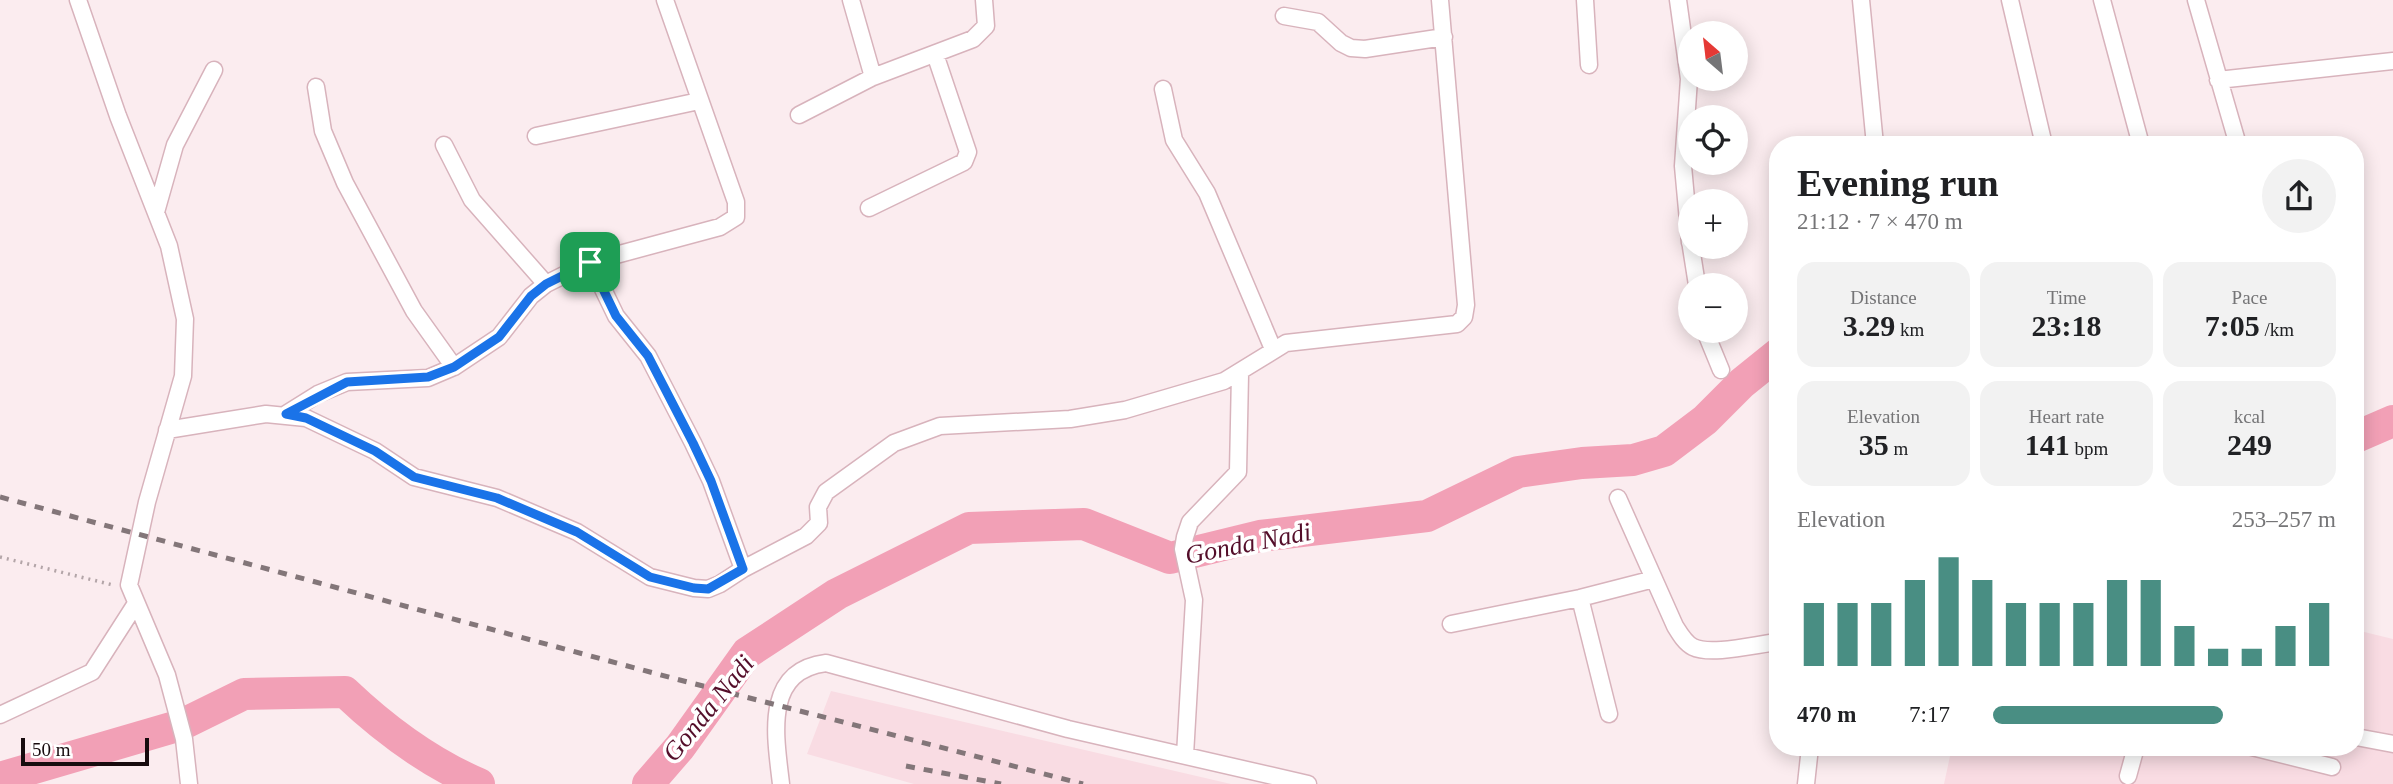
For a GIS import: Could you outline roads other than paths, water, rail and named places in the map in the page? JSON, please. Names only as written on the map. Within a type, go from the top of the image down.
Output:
[{"type":"street","points":[[78,0],[169,246],[185,319],[183,376],[129,585],[135,605],[167,675],[184,739],[189,784]]},
{"type":"street","points":[[286,414],[347,382],[428,377],[454,367],[499,337],[531,296],[546,284],[590,262],[720,227],[737,217],[736,202],[665,0]]},
{"type":"street","points":[[851,0],[873,77]]},
{"type":"street","points":[[799,115],[873,77],[980,34],[986,26],[984,0]]},
{"type":"street","points":[[167,430],[266,414],[306,418],[375,451],[414,477],[497,498],[577,532],[650,577],[708,589],[806,536],[816,528],[818,507],[825,492],[894,443],[921,432],[940,426],[1070,419],[1125,410],[1240,374],[1273,349],[1306,340],[1447,327],[1464,317],[1454,135],[1440,0]]},
{"type":"street","points":[[1585,0],[1589,65]]},
{"type":"street","points":[[1678,0],[1689,79],[1683,166],[1685,189]]},
{"type":"street","points":[[1861,0],[1874,136]]},
{"type":"street","points":[[2011,0],[2042,136]]},
{"type":"street","points":[[2102,0],[2139,136]]},
{"type":"street","points":[[2196,0],[2235,136]]},
{"type":"street","points":[[1284,16],[1318,22],[1341,43],[1351,48],[1365,49],[1444,37]]},
{"type":"street","points":[[869,208],[964,162],[968,152],[935,54]]},
{"type":"street","points":[[2218,80],[2393,61]]},
{"type":"street","points":[[156,212],[175,145],[214,70]]},
{"type":"street","points":[[316,87],[323,131],[345,183],[414,311],[454,367]]},
{"type":"street","points":[[1163,89],[1174,140],[1207,193],[1273,349]]},
{"type":"street","points":[[536,136],[699,101]]},
{"type":"street","points":[[444,145],[472,200],[546,284]]},
{"type":"street","points":[[590,262],[616,316],[648,356],[693,443],[711,481],[743,569]]},
{"type":"street","points":[[1710,343],[1721,370]]},
{"type":"street","points":[[1185,755],[1194,600],[1183,550],[1190,522],[1238,472],[1240,374]]},
{"type":"street","points":[[1618,498],[1675,626],[1687,643],[1696,649],[1710,651],[1769,643]]},
{"type":"street","points":[[1451,624],[1580,598],[1654,579]]},
{"type":"street","points":[[1580,598],[1609,714]]},
{"type":"street","points":[[0,715],[92,671],[135,605]]},
{"type":"street","points":[[781,784],[774,725],[779,699],[800,673],[826,663],[1068,729],[1308,784]]},
{"type":"street","points":[[2364,739],[2393,744]]},
{"type":"street","points":[[1806,784],[1809,756]]},
{"type":"street","points":[[2128,776],[2134,756]]},
{"type":"street","points":[[2288,756],[2332,767]]},
{"type":"waterway","name":"Gonda Nadi","points":[[648,784],[680,747],[747,653],[837,594],[969,528],[1084,524],[1170,558],[1260,536],[1427,516],[1518,472],[1582,463],[1633,460],[1664,451],[1705,420],[1742,383],[1769,361]]},
{"type":"waterway","name":"Gonda Nadi","points":[[2364,434],[2393,421]]},
{"type":"waterway","name":"Gonda Nadi","points":[[0,778],[181,725],[244,694],[345,692],[408,744],[442,766],[479,784]]},
{"type":"railway","points":[[0,497],[676,679],[1083,784]]},
{"type":"railway","points":[[906,766],[1001,784]]}]
